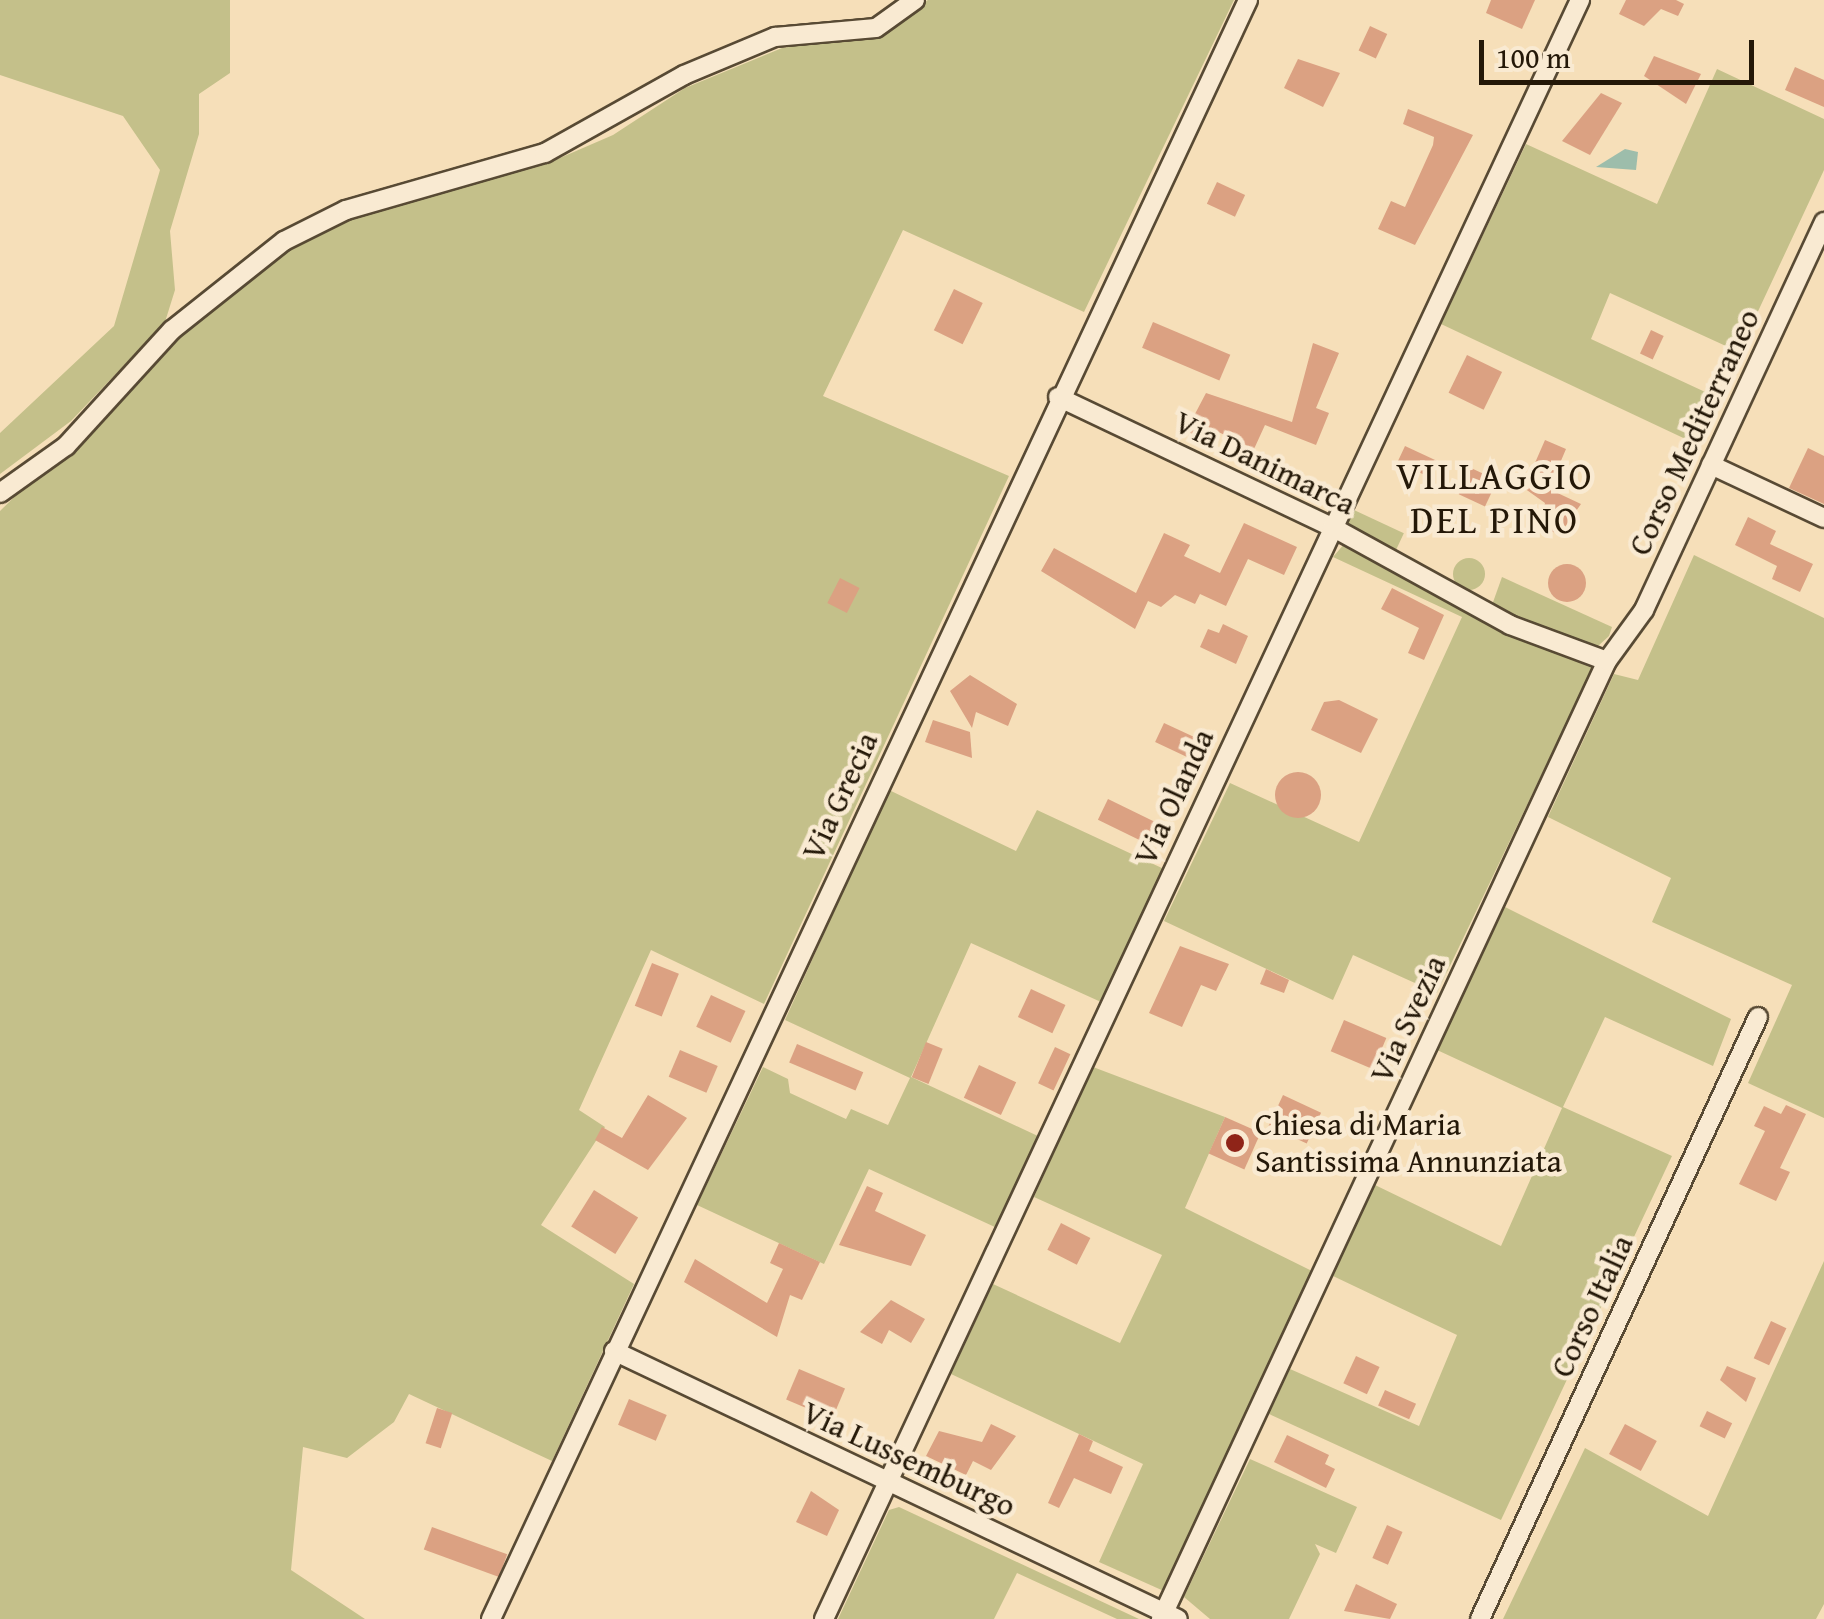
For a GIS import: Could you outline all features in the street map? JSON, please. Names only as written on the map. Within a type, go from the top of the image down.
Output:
[{"type":"street","points":[[0,493],[66,446],[172,330],[284,241],[346,210],[544,154],[684,75],[775,37],[876,28],[915,0]]},
{"type":"street","name":"Via Grecia","points":[[491,1619],[1058,398],[1248,0]]},
{"type":"street","name":"Via Olanda","points":[[824,1619],[1580,0]]},
{"type":"street","name":"Corso Mediterraneo","points":[[1608,661],[1644,610],[1824,222]]},
{"type":"street","name":"Via Danimarca","points":[[1058,398],[1332,528],[1510,625],[1608,661]]},
{"type":"street","points":[[1711,465],[1824,518]]},
{"type":"street","name":"Via Svezia","points":[[1168,1617],[1608,661]]},
{"type":"street","name":"Corso Italia","points":[[1480,1619],[1758,1017]]},
{"type":"street","name":"Via Lussemburgo","points":[[614,1350],[1168,1617]]},
{"type":"shaded area","points":[[0,0],[230,0],[230,73],[199,94],[199,134],[170,231],[175,290],[165,322],[71,421],[0,474],[0,433],[114,326],[160,170],[123,116],[0,75]]},
{"type":"shaded area","points":[[928,0],[1234,0],[1084,312],[903,230],[823,396],[1009,476],[764,1004],[651,950],[579,1110],[605,1127],[541,1225],[634,1284],[552,1461],[409,1394],[394,1422],[347,1458],[303,1447],[291,1570],[365,1619],[0,1619],[0,511],[185,329],[284,253],[349,218],[546,164],[613,135],[685,88],[782,48],[878,34]]},
{"type":"shaded area","points":[[1717,69],[1824,119],[1824,170],[1739,352],[1610,293],[1591,339],[1716,397],[1694,443],[1441,324],[1526,144],[1657,204]]},
{"type":"shaded area","points":[[1625,149],[1638,152],[1636,170],[1596,167]]},
{"type":"shaded area","points":[[1354,510],[1404,533],[1396,550],[1346,526]]},
{"type":"shaded area","points":[[1345,543],[1594,665],[1437,993],[1353,955],[1333,1000],[1164,921],[1230,783],[1359,842],[1462,617],[1333,557]]},
{"type":"shaded area","points":[[1694,555],[1824,618],[1824,1118],[1748,1083],[1792,985],[1652,922],[1671,878],[1548,817],[1614,674],[1638,680]]},
{"type":"shaded area","points":[[1469,558],[1481,562],[1485,574],[1481,586],[1469,590],[1457,586],[1453,574],[1457,562]]},
{"type":"shaded area","points":[[1502,577],[1612,627],[1609,636],[1597,647],[1543,634],[1492,605]]},
{"type":"shaded area","points":[[889,790],[1016,851],[1037,810],[1164,869],[1101,1002],[971,943],[911,1077],[1040,1137],[997,1228],[869,1169],[824,1264],[697,1205],[763,1067],[788,1079],[790,1093],[846,1119],[851,1109],[888,1125],[910,1078],[785,1020]]},
{"type":"shaded area","points":[[1505,907],[1731,1019],[1713,1066],[1605,1017],[1563,1107],[1672,1156],[1501,1520],[1269,1414],[1290,1369],[1419,1426],[1457,1335],[1333,1276],[1375,1185],[1501,1246],[1562,1108],[1437,1050]]},
{"type":"shaded area","points":[[1093,1067],[1225,1117],[1185,1208],[1312,1271],[1166,1592],[1099,1562],[1143,1464],[951,1374],[993,1284],[1120,1343],[1162,1255],[1034,1197]]},
{"type":"shaded area","points":[[1824,1261],[1824,1604],[1816,1619],[1503,1619],[1585,1448],[1708,1516]]},
{"type":"shaded area","points":[[1250,1459],[1357,1507],[1336,1553],[1315,1544],[1320,1554],[1289,1619],[1210,1619],[1184,1597]]},
{"type":"shaded area","points":[[899,1507],[1139,1619],[1117,1619],[1017,1573],[994,1619],[838,1619],[889,1510]]},
{"type":"building","points":[[1491,0],[1535,0],[1522,29],[1486,13]]},
{"type":"building","points":[[1626,0],[1676,0],[1684,4],[1678,16],[1661,9],[1644,26],[1619,14]]},
{"type":"building","points":[[1370,26],[1387,34],[1376,59],[1359,50]]},
{"type":"building","points":[[1654,56],[1701,74],[1686,104],[1644,76]]},
{"type":"building","points":[[1298,59],[1340,73],[1323,107],[1284,88]]},
{"type":"building","points":[[1795,67],[1824,80],[1824,107],[1785,90]]},
{"type":"building","points":[[1601,93],[1622,103],[1590,155],[1562,141]]},
{"type":"building","points":[[1408,109],[1473,135],[1415,245],[1378,229],[1391,201],[1405,207],[1433,145],[1434,137],[1403,124]]},
{"type":"building","points":[[1217,182],[1245,195],[1235,217],[1207,204]]},
{"type":"building","points":[[954,289],[983,303],[963,344],[934,330]]},
{"type":"building","points":[[1153,322],[1230,355],[1219,381],[1142,348]]},
{"type":"building","points":[[1651,330],[1664,336],[1653,359],[1640,354]]},
{"type":"building","points":[[1313,343],[1339,353],[1316,408],[1329,413],[1316,445],[1265,425],[1254,449],[1208,427],[1201,438],[1186,431],[1206,393],[1292,422]]},
{"type":"building","points":[[1467,355],[1502,372],[1484,410],[1449,393]]},
{"type":"building","points":[[1545,440],[1566,449],[1549,489],[1581,504],[1560,534],[1539,528],[1545,503],[1524,488]]},
{"type":"building","points":[[1405,446],[1437,461],[1429,477],[1397,462]]},
{"type":"building","points":[[1808,448],[1824,456],[1824,504],[1789,488]]},
{"type":"building","points":[[1471,468],[1497,480],[1485,507],[1459,494]]},
{"type":"building","points":[[1748,517],[1776,531],[1770,544],[1813,564],[1800,592],[1772,579],[1777,566],[1735,545]]},
{"type":"building","points":[[1244,523],[1297,547],[1284,575],[1248,559],[1226,606],[1200,594],[1195,604],[1175,595],[1161,607],[1148,601],[1135,629],[1041,571],[1054,548],[1136,593],[1164,533],[1190,545],[1184,556],[1220,573]]},
{"type":"building","points":[[1567,564],[1580,570],[1586,583],[1580,596],[1567,602],[1554,596],[1548,583],[1554,570]]},
{"type":"building","points":[[840,578],[860,588],[847,613],[827,603]]},
{"type":"building","points":[[1392,588],[1444,615],[1424,660],[1408,653],[1419,628],[1381,609]]},
{"type":"building","points":[[1223,624],[1248,636],[1236,664],[1200,647],[1208,629],[1219,633]]},
{"type":"building","points":[[970,675],[1017,704],[1008,726],[976,712],[972,728],[950,691]]},
{"type":"building","points":[[1339,700],[1378,719],[1361,753],[1311,730],[1324,702]]},
{"type":"building","points":[[933,720],[970,732],[972,758],[925,742]]},
{"type":"building","points":[[1164,723],[1204,742],[1195,761],[1155,742]]},
{"type":"building","points":[[1298,772],[1314,779],[1321,795],[1314,811],[1298,818],[1282,811],[1275,795],[1282,779]]},
{"type":"building","points":[[1108,799],[1156,822],[1146,843],[1098,820]]},
{"type":"building","points":[[1180,946],[1229,964],[1216,991],[1201,985],[1182,1027],[1149,1013]]},
{"type":"building","points":[[652,963],[679,974],[662,1017],[635,1006]]},
{"type":"building","points":[[1266,969],[1289,980],[1284,993],[1260,984]]},
{"type":"building","points":[[1031,989],[1065,1005],[1052,1033],[1018,1017]]},
{"type":"building","points":[[711,995],[745,1011],[731,1043],[696,1027]]},
{"type":"building","points":[[1344,1020],[1386,1038],[1373,1069],[1331,1051]]},
{"type":"building","points":[[926,1042],[943,1049],[928,1084],[912,1077]]},
{"type":"building","points":[[797,1044],[863,1072],[855,1091],[789,1062]]},
{"type":"building","points":[[1055,1047],[1070,1054],[1054,1090],[1038,1083]]},
{"type":"building","points":[[680,1050],[718,1066],[706,1093],[669,1077]]},
{"type":"building","points":[[979,1065],[1016,1082],[1001,1115],[964,1098]]},
{"type":"building","points":[[648,1095],[687,1118],[648,1170],[595,1140],[602,1127],[622,1138]]},
{"type":"building","points":[[1283,1095],[1321,1113],[1307,1144],[1269,1126]]},
{"type":"building","points":[[1786,1105],[1806,1114],[1780,1168],[1790,1172],[1776,1201],[1739,1184],[1765,1131],[1754,1126],[1764,1106],[1781,1114]]},
{"type":"building","name":"Chiesa di Maria Santissima Annunziata","points":[[1225,1117],[1261,1133],[1244,1169],[1209,1154]]},
{"type":"building","points":[[867,1186],[883,1193],[875,1211],[926,1235],[911,1266],[839,1245]]},
{"type":"building","points":[[594,1190],[638,1218],[615,1254],[571,1226]]},
{"type":"building","points":[[1061,1223],[1090,1238],[1077,1265],[1047,1250]]},
{"type":"building","points":[[779,1243],[820,1262],[802,1300],[790,1295],[777,1337],[684,1282],[695,1259],[767,1303],[783,1269],[770,1263]]},
{"type":"building","points":[[891,1300],[925,1319],[911,1343],[889,1330],[882,1344],[860,1332]]},
{"type":"building","points":[[1771,1321],[1786,1328],[1769,1365],[1754,1358]]},
{"type":"building","points":[[1356,1356],[1380,1367],[1367,1394],[1343,1383]]},
{"type":"building","points":[[1727,1366],[1756,1378],[1746,1402],[1720,1380]]},
{"type":"building","points":[[799,1369],[845,1389],[832,1419],[786,1399]]},
{"type":"building","points":[[1385,1390],[1416,1404],[1409,1419],[1378,1406]]},
{"type":"building","points":[[629,1399],[667,1415],[656,1441],[618,1425]]},
{"type":"building","points":[[437,1408],[452,1413],[441,1448],[426,1443]]},
{"type":"building","points":[[1707,1411],[1732,1423],[1725,1439],[1700,1426]]},
{"type":"building","points":[[991,1424],[1016,1436],[991,1470],[973,1461],[966,1475],[926,1456],[939,1431],[982,1442]]},
{"type":"building","points":[[1625,1424],[1657,1441],[1641,1471],[1609,1454]]},
{"type":"building","points":[[1079,1434],[1093,1441],[1089,1451],[1123,1467],[1111,1494],[1074,1478],[1059,1508],[1048,1503]]},
{"type":"building","points":[[1287,1435],[1329,1455],[1325,1464],[1335,1469],[1326,1488],[1274,1462]]},
{"type":"building","points":[[811,1491],[839,1510],[827,1536],[796,1522]]},
{"type":"building","points":[[1387,1525],[1403,1532],[1388,1565],[1372,1558]]},
{"type":"building","points":[[432,1527],[507,1554],[499,1577],[424,1550]]},
{"type":"building","points":[[1356,1584],[1397,1604],[1390,1619],[1344,1611]]},
{"type":"place","name":"Chiesa di Maria Santissima Annunziata","points":[[1235,1143]]},
{"type":"district","name":"VILLAGGIO DEL PINO","points":[[1495,498]]}]
